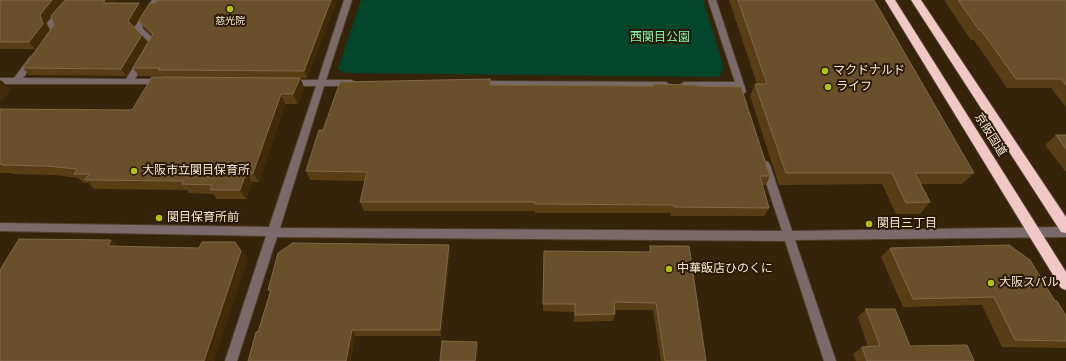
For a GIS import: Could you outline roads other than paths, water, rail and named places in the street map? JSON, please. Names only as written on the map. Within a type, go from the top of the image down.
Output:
[{"type":"highway","name":"京阪国道","points":[[890,0],[1066,284]]},
{"type":"highway","name":"京阪国道","points":[[916,0],[1066,228]]},
{"type":"street","points":[[16,81],[55,31],[51,23],[70,0]]},
{"type":"street","points":[[129,81],[152,42],[138,28],[156,0]]},
{"type":"street","points":[[231,361],[348,0]]},
{"type":"street","points":[[712,0],[745,100]]},
{"type":"street","points":[[0,81],[174,82]]},
{"type":"street","points":[[283,83],[361,83]]},
{"type":"street","points":[[472,84],[740,85]]},
{"type":"street","points":[[762,153],[830,361]]},
{"type":"street","points":[[0,226],[272,232],[788,236],[1066,232]]},
{"type":"place","name":"慈光院","points":[[230,9]]},
{"type":"place","name":"マクドナルド","points":[[825,71]]},
{"type":"place","name":"ライフ","points":[[828,87]]},
{"type":"place","name":"大阪市立関目保育所","points":[[134,171]]},
{"type":"place","name":"関目保育所前","points":[[159,218]]},
{"type":"place","name":"関目三丁目","points":[[869,224]]},
{"type":"place","name":"中華飯店ひのくに","points":[[669,269]]},
{"type":"place","name":"大阪スバル","points":[[991,283]]},
{"type":"park label","name":"西関目公園","points":[[660,38]]}]
